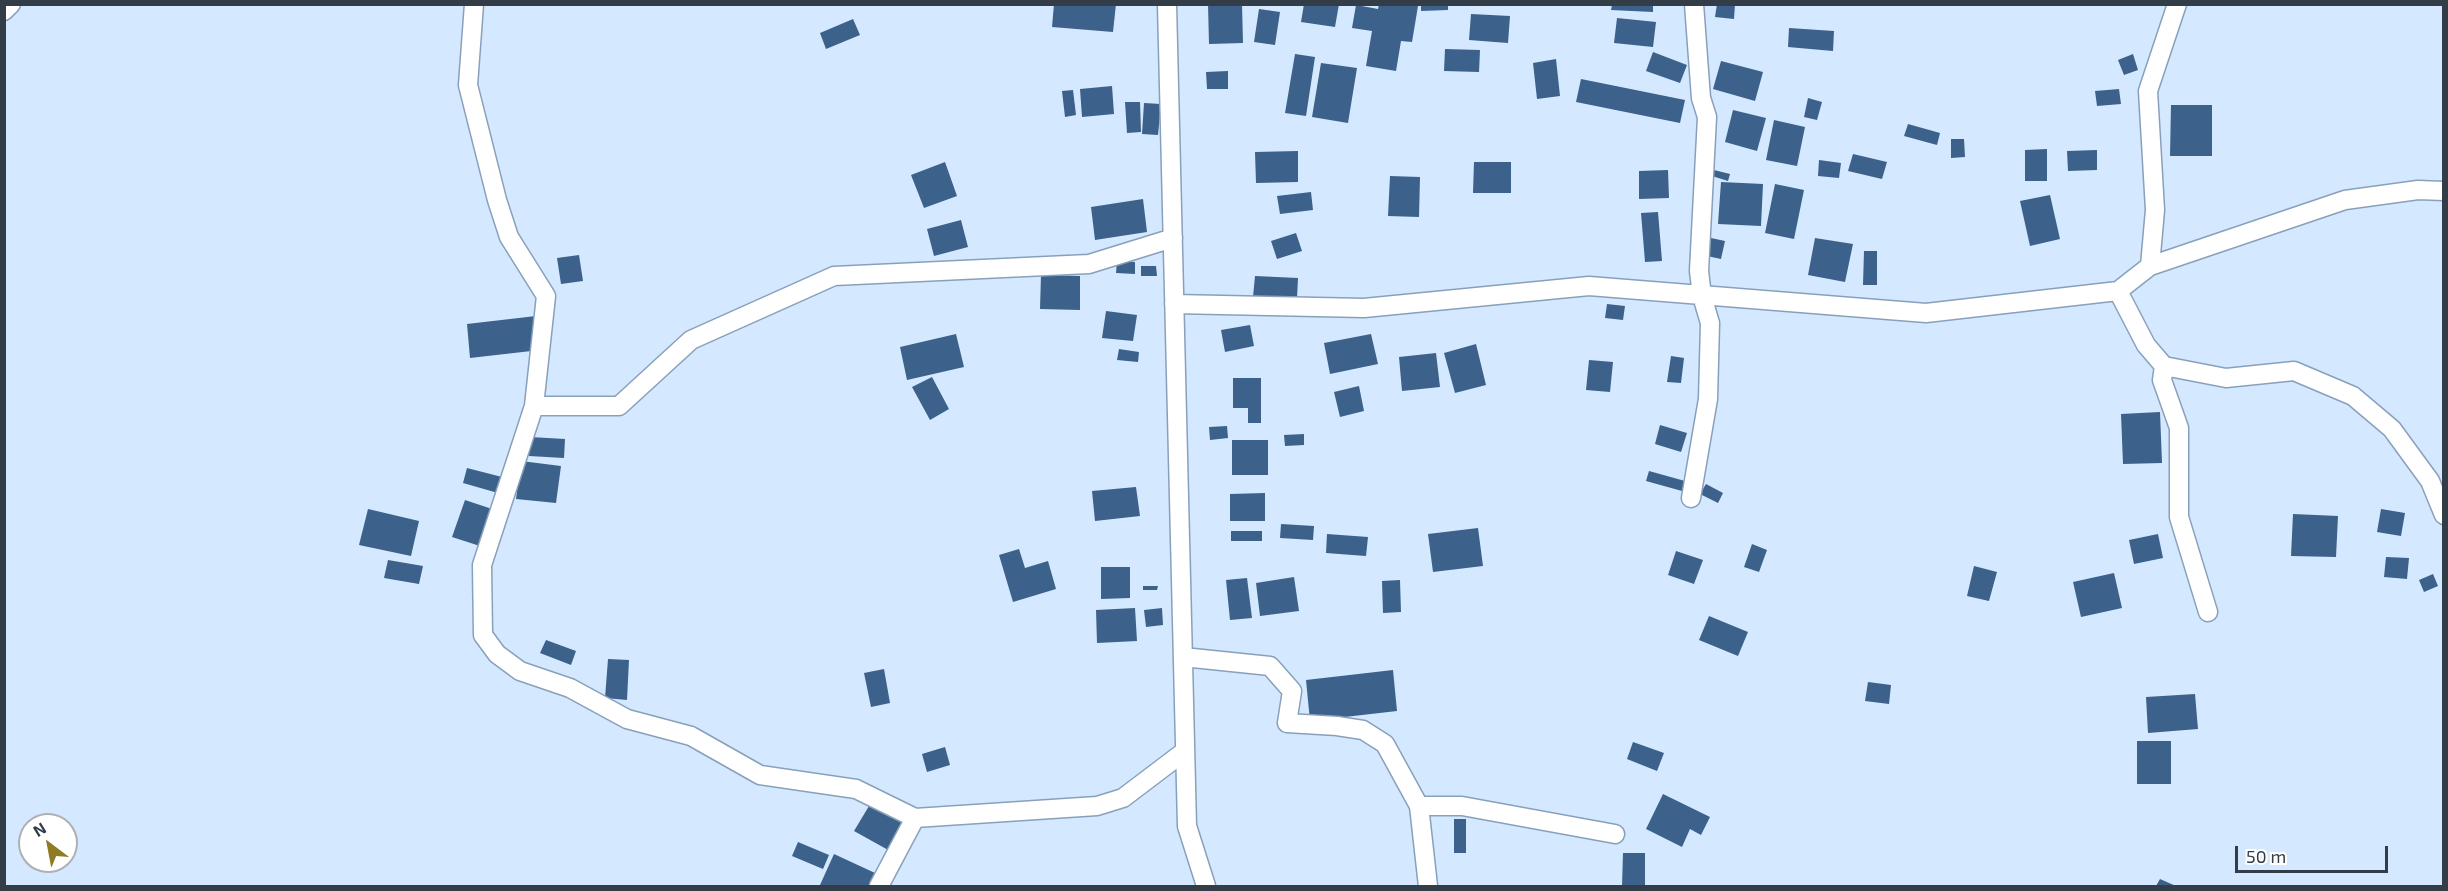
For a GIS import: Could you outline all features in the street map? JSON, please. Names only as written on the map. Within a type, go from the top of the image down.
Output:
[{"type":"street","points":[[4,11],[11,4]]},
{"type":"street","points":[[474,4],[468,85],[473,108],[509,237],[546,296],[534,406],[482,565],[483,635],[497,654],[520,671],[570,688],[627,719],[691,736],[760,775],[856,789],[915,818],[1097,806],[1123,798],[1185,751]]},
{"type":"street","points":[[1167,4],[1187,826],[1206,886]]},
{"type":"street","points":[[1691,498],[1708,399],[1710,323],[1702,296],[1699,271],[1707,117],[1701,98],[1694,4]]},
{"type":"street","points":[[2150,266],[2155,210],[2148,91],[2177,4]]},
{"type":"street","points":[[1174,304],[1364,308],[1589,286],[1926,313],[2118,291],[2150,266],[2345,200],[2418,190],[2444,191]]},
{"type":"street","points":[[534,406],[619,406],[691,340],[834,276],[1089,264],[1173,238]]},
{"type":"street","points":[[2118,291],[2146,345],[2164,366],[2226,378],[2294,371],[2353,396],[2392,429],[2430,482],[2444,515]]},
{"type":"street","points":[[2164,366],[2162,380],[2179,428],[2179,517],[2208,612]]},
{"type":"street","points":[[1183,657],[1270,666],[1292,690],[1287,723],[1363,730],[1385,744],[1419,806],[1428,886]]},
{"type":"street","points":[[1419,806],[1462,806],[1616,834]]},
{"type":"street","points":[[879,886],[915,818]]},
{"type":"building","points":[[1054,4],[1116,4],[1113,32],[1052,27]]},
{"type":"building","points":[[1208,4],[1242,4],[1243,43],[1209,44]]},
{"type":"building","points":[[1304,4],[1339,4],[1335,27],[1301,22]]},
{"type":"building","points":[[1379,4],[1418,6],[1412,42],[1401,41],[1396,71],[1366,66],[1372,31],[1352,28],[1356,5],[1378,9]]},
{"type":"building","points":[[1421,4],[1448,4],[1448,10],[1421,11]]},
{"type":"building","points":[[1717,4],[1735,4],[1734,19],[1715,17]]},
{"type":"building","points":[[1612,5],[1653,5],[1653,12],[1611,10]]},
{"type":"building","points":[[1259,9],[1280,12],[1275,45],[1254,42]]},
{"type":"building","points":[[1471,14],[1510,16],[1508,43],[1469,40]]},
{"type":"building","points":[[1617,18],[1656,22],[1653,47],[1614,43]]},
{"type":"building","points":[[853,19],[860,35],[826,49],[820,33]]},
{"type":"building","points":[[1789,28],[1834,31],[1833,51],[1788,47]]},
{"type":"building","points":[[1445,49],[1480,50],[1479,72],[1444,71]]},
{"type":"building","points":[[1653,52],[1687,65],[1680,83],[1646,71]]},
{"type":"building","points":[[1295,54],[1315,57],[1306,116],[1285,113]]},
{"type":"building","points":[[2133,54],[2138,70],[2124,75],[2118,60]]},
{"type":"building","points":[[1556,59],[1560,96],[1537,99],[1533,63]]},
{"type":"building","points":[[1721,61],[1763,72],[1755,101],[1713,89]]},
{"type":"building","points":[[1321,63],[1357,68],[1348,123],[1312,117]]},
{"type":"building","points":[[1228,71],[1228,89],[1207,89],[1206,72]]},
{"type":"building","points":[[1581,79],[1685,100],[1680,123],[1576,102]]},
{"type":"building","points":[[1112,86],[1114,114],[1082,117],[1080,89]]},
{"type":"building","points":[[2119,89],[2121,104],[2097,106],[2095,91]]},
{"type":"building","points":[[1073,90],[1076,115],[1065,117],[1062,91]]},
{"type":"building","points":[[1808,98],[1822,102],[1817,120],[1804,117]]},
{"type":"building","points":[[1125,102],[1140,102],[1141,132],[1127,133]]},
{"type":"building","points":[[1144,103],[1161,104],[1158,135],[1142,134]]},
{"type":"building","points":[[2171,105],[2212,105],[2212,156],[2170,156]]},
{"type":"building","points":[[1733,110],[1766,118],[1757,151],[1725,142]]},
{"type":"building","points":[[1774,120],[1805,127],[1797,166],[1766,160]]},
{"type":"building","points":[[1908,124],[1940,133],[1937,145],[1904,136]]},
{"type":"building","points":[[1951,139],[1964,139],[1965,157],[1951,158]]},
{"type":"building","points":[[2047,149],[2047,181],[2025,181],[2025,150]]},
{"type":"building","points":[[2097,150],[2097,170],[2068,171],[2067,151]]},
{"type":"building","points":[[1298,151],[1298,182],[1256,183],[1255,152]]},
{"type":"building","points":[[1853,154],[1887,162],[1882,179],[1848,171]]},
{"type":"building","points":[[1819,160],[1841,163],[1839,178],[1818,176]]},
{"type":"building","points":[[945,162],[957,196],[924,208],[911,175]]},
{"type":"building","points":[[1474,162],[1511,162],[1511,193],[1473,193]]},
{"type":"building","points":[[1668,170],[1669,198],[1639,199],[1639,171]]},
{"type":"building","points":[[1714,170],[1730,174],[1728,181],[1712,176]]},
{"type":"building","points":[[1390,176],[1420,177],[1419,217],[1388,216]]},
{"type":"building","points":[[1721,182],[1763,184],[1761,226],[1718,224]]},
{"type":"building","points":[[1775,184],[1804,190],[1794,239],[1765,233]]},
{"type":"building","points":[[1311,192],[1313,210],[1280,214],[1277,196]]},
{"type":"building","points":[[2050,195],[2060,239],[2030,246],[2020,201]]},
{"type":"building","points":[[1143,199],[1147,232],[1095,240],[1091,207]]},
{"type":"building","points":[[1658,212],[1662,261],[1645,262],[1641,213]]},
{"type":"building","points":[[961,220],[968,247],[934,256],[927,229]]},
{"type":"building","points":[[1296,233],[1302,251],[1277,259],[1271,241]]},
{"type":"building","points":[[1711,238],[1725,241],[1721,259],[1707,256]]},
{"type":"building","points":[[1815,238],[1853,244],[1845,282],[1808,275]]},
{"type":"building","points":[[1864,251],[1877,251],[1877,285],[1863,285]]},
{"type":"building","points":[[579,255],[583,281],[561,284],[557,258]]},
{"type":"building","points":[[1117,261],[1135,262],[1135,274],[1116,273]]},
{"type":"building","points":[[1141,266],[1156,266],[1157,276],[1141,276]]},
{"type":"building","points":[[1041,275],[1080,276],[1080,310],[1040,309]]},
{"type":"building","points":[[1255,276],[1298,278],[1297,299],[1253,297]]},
{"type":"building","points":[[1607,304],[1625,306],[1623,320],[1605,318]]},
{"type":"building","points":[[1106,311],[1137,315],[1133,341],[1102,338]]},
{"type":"building","points":[[536,316],[540,350],[470,358],[467,324]]},
{"type":"building","points":[[1250,325],[1254,346],[1225,352],[1221,330]]},
{"type":"building","points":[[956,334],[964,367],[907,380],[900,347]]},
{"type":"building","points":[[1371,334],[1378,364],[1330,374],[1324,343]]},
{"type":"building","points":[[1476,344],[1486,385],[1455,393],[1444,353]]},
{"type":"building","points":[[1119,349],[1139,352],[1138,362],[1117,360]]},
{"type":"building","points":[[1436,353],[1440,387],[1402,391],[1399,357]]},
{"type":"building","points":[[1671,356],[1684,358],[1681,383],[1667,382]]},
{"type":"building","points":[[1589,360],[1613,362],[1610,392],[1586,390]]},
{"type":"building","points":[[932,377],[949,409],[930,420],[912,387]]},
{"type":"building","points":[[1233,378],[1261,378],[1261,423],[1248,423],[1248,408],[1233,408]]},
{"type":"building","points":[[1359,386],[1364,411],[1340,417],[1334,392]]},
{"type":"building","points":[[2160,412],[2162,463],[2123,464],[2121,414]]},
{"type":"building","points":[[1660,425],[1687,433],[1681,452],[1655,444]]},
{"type":"building","points":[[1227,426],[1228,438],[1210,440],[1209,427]]},
{"type":"building","points":[[1304,434],[1304,445],[1285,446],[1284,435]]},
{"type":"building","points":[[530,437],[565,439],[564,458],[529,456]]},
{"type":"building","points":[[1232,440],[1268,440],[1268,475],[1232,475]]},
{"type":"building","points":[[521,461],[561,466],[556,503],[516,499]]},
{"type":"building","points":[[467,468],[502,477],[498,493],[463,483]]},
{"type":"building","points":[[1649,471],[1685,481],[1682,491],[1646,481]]},
{"type":"building","points":[[1706,484],[1723,493],[1718,503],[1700,494]]},
{"type":"building","points":[[1136,487],[1140,516],[1095,521],[1092,491]]},
{"type":"building","points":[[1265,493],[1265,521],[1230,521],[1230,494]]},
{"type":"building","points":[[465,500],[495,510],[483,547],[452,537]]},
{"type":"building","points":[[368,509],[419,521],[411,556],[359,545]]},
{"type":"building","points":[[2381,509],[2405,513],[2401,536],[2377,532]]},
{"type":"building","points":[[2293,514],[2338,516],[2336,557],[2291,556]]},
{"type":"building","points":[[1281,524],[1314,526],[1313,540],[1280,538]]},
{"type":"building","points":[[1478,528],[1483,566],[1433,572],[1428,534]]},
{"type":"building","points":[[1231,531],[1262,531],[1262,541],[1231,541]]},
{"type":"building","points":[[1327,534],[1368,537],[1366,556],[1326,553]]},
{"type":"building","points":[[2158,534],[2163,558],[2134,564],[2129,540]]},
{"type":"building","points":[[1752,544],[1767,550],[1759,572],[1744,567]]},
{"type":"building","points":[[1019,549],[1025,568],[1048,561],[1056,589],[1013,602],[999,555]]},
{"type":"building","points":[[1676,551],[1703,560],[1694,584],[1668,575]]},
{"type":"building","points":[[2386,557],[2409,558],[2407,579],[2384,577]]},
{"type":"building","points":[[388,560],[423,566],[419,584],[384,578]]},
{"type":"building","points":[[1974,566],[1997,572],[1989,601],[1967,596]]},
{"type":"building","points":[[1101,567],[1130,567],[1130,598],[1101,599]]},
{"type":"building","points":[[2114,573],[2122,608],[2081,617],[2073,582]]},
{"type":"building","points":[[2433,574],[2438,586],[2424,592],[2419,580]]},
{"type":"building","points":[[1294,577],[1299,611],[1260,616],[1256,583]]},
{"type":"building","points":[[1247,578],[1252,618],[1230,620],[1226,580]]},
{"type":"building","points":[[1400,580],[1401,612],[1383,613],[1382,581]]},
{"type":"building","points":[[1143,586],[1158,586],[1157,590],[1143,590]]},
{"type":"building","points":[[1135,608],[1137,641],[1097,643],[1096,610]]},
{"type":"building","points":[[1162,608],[1163,625],[1146,627],[1144,610]]},
{"type":"building","points":[[1709,616],[1748,632],[1738,656],[1699,640]]},
{"type":"building","points":[[546,640],[576,651],[571,665],[540,653]]},
{"type":"building","points":[[608,659],[629,660],[627,700],[605,698]]},
{"type":"building","points":[[884,669],[890,703],[871,707],[864,673]]},
{"type":"building","points":[[1393,670],[1397,711],[1310,721],[1306,680]]},
{"type":"building","points":[[1868,682],[1891,685],[1889,704],[1865,701]]},
{"type":"building","points":[[2195,694],[2198,729],[2148,733],[2146,697]]},
{"type":"building","points":[[2137,741],[2171,741],[2171,784],[2137,784]]},
{"type":"building","points":[[1633,742],[1664,753],[1657,771],[1627,759]]},
{"type":"building","points":[[945,747],[950,765],[927,772],[922,754]]},
{"type":"building","points":[[1663,794],[1710,817],[1701,835],[1690,829],[1682,847],[1646,829]]},
{"type":"building","points":[[872,801],[907,821],[890,851],[854,831]]},
{"type":"building","points":[[1454,819],[1466,819],[1466,853],[1454,853]]},
{"type":"building","points":[[798,842],[829,855],[823,869],[792,856]]},
{"type":"building","points":[[1623,853],[1645,853],[1645,886],[1622,886]]},
{"type":"building","points":[[834,854],[875,873],[869,886],[820,885]]},
{"type":"building","points":[[2160,879],[2176,886],[2156,886]]}]
